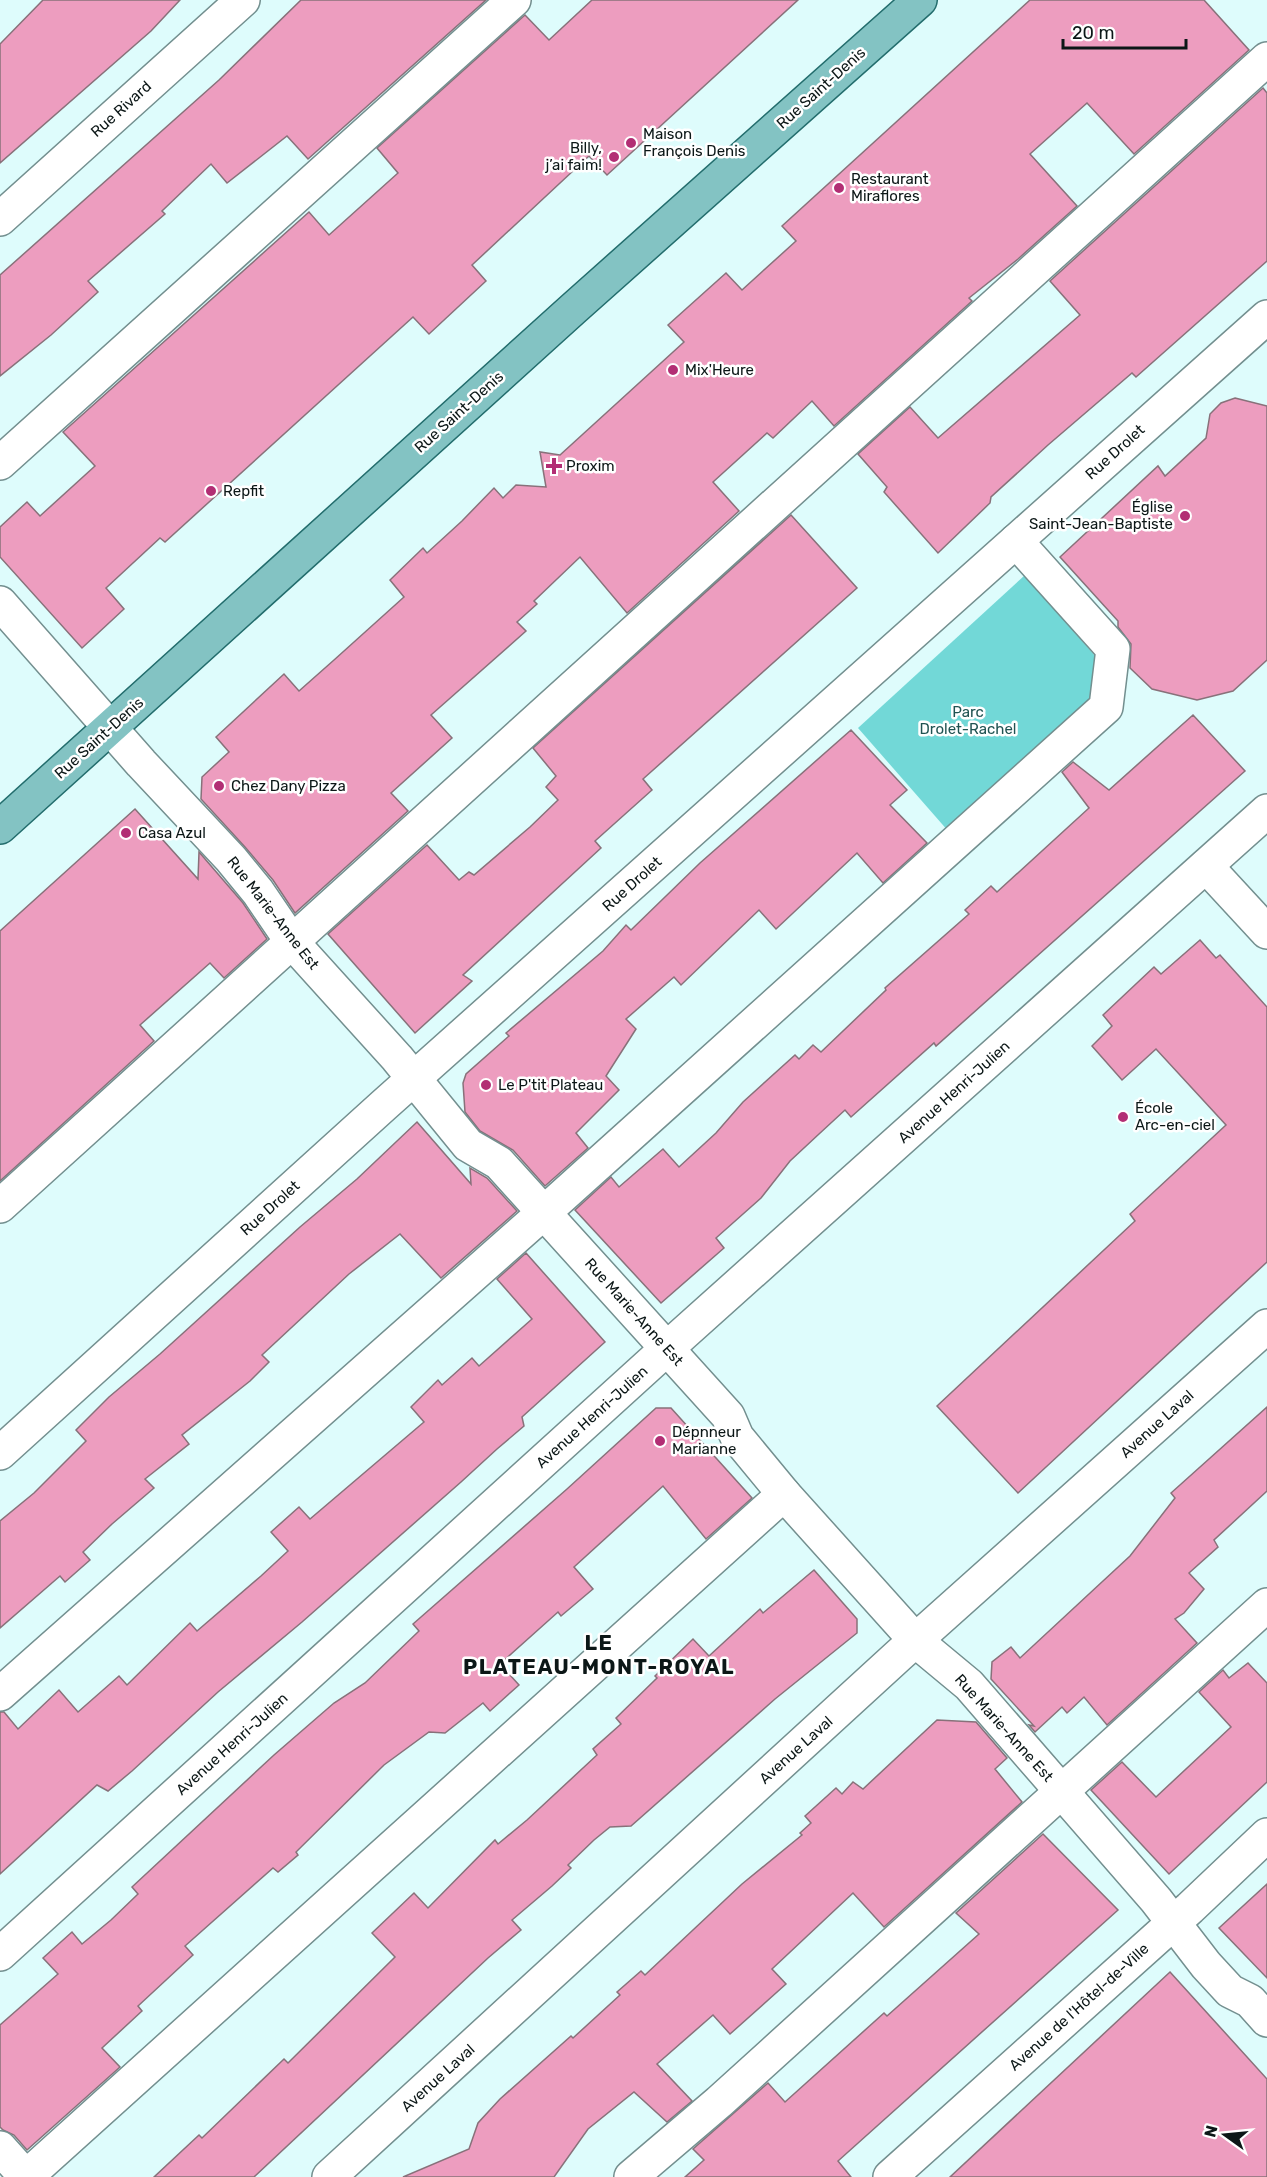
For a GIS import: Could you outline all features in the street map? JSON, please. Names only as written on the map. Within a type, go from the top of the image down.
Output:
[{"type":"main road","name":"Rue Saint-Denis","points":[[0,826],[582,301],[920,0]]},
{"type":"street","name":"Rue Rivard","points":[[0,219],[243,0]]},
{"type":"street","points":[[0,463],[514,0]]},
{"type":"street","points":[[0,1206],[1267,59]]},
{"type":"street","name":"Rue Drolet","points":[[0,1454],[413,1079],[1267,317]]},
{"type":"street","points":[[0,1694],[544,1212],[1106,707],[1113,649],[1016,541]]},
{"type":"street","name":"Rue Marie-Anne Est","points":[[0,603],[154,778],[231,859],[258,891],[292,942],[397,1058],[468,1145],[499,1163],[544,1212],[728,1416],[737,1437],[784,1494],[916,1641],[969,1685],[1174,1921],[1206,1965],[1230,1991],[1250,2001],[1267,2020]]},
{"type":"street","name":"Avenue Henri-Julien","points":[[0,1954],[667,1349],[1267,811]]},
{"type":"street","points":[[1206,866],[1267,932]]},
{"type":"street","name":"Avenue Laval","points":[[329,2177],[916,1641],[1267,1326]]},
{"type":"street","points":[[0,2148],[26,2177],[784,1494]]},
{"type":"street","points":[[631,2177],[719,2102],[1267,1605]]},
{"type":"street","name":"Avenue de l'Hôtel-de-Ville","points":[[890,2177],[1267,1835]]},
{"type":"green space","name":"Parc Drolet-Rachel","points":[[1025,575],[1096,657],[1095,697],[949,832],[858,728]]},
{"type":"building","points":[[43,0],[180,0],[151,31],[0,163],[0,44]]},
{"type":"building","points":[[301,0],[486,0],[308,159],[287,136],[227,183],[211,164],[162,211],[165,214],[88,281],[98,292],[51,335],[0,376],[0,275],[219,80]]},
{"type":"building","points":[[592,0],[798,0],[607,175],[589,156],[472,265],[486,281],[429,334],[413,317],[165,542],[160,538],[106,588],[124,609],[82,648],[0,557],[0,527],[27,502],[40,516],[95,466],[63,432],[309,212],[329,235],[398,173],[377,148],[525,15],[549,40]]},
{"type":"building","points":[[1030,0],[1204,0],[1249,50],[1134,154],[1087,103],[1030,154],[1077,206],[1018,259],[969,298],[972,301],[834,426],[812,401],[773,438],[767,433],[713,482],[739,511],[627,613],[580,557],[534,601],[537,604],[517,622],[526,631],[431,715],[452,738],[391,793],[408,811],[295,913],[273,880],[201,799],[202,777],[229,752],[216,737],[284,674],[299,691],[334,660],[404,597],[390,580],[423,548],[427,553],[494,488],[503,498],[516,485],[546,487],[540,452],[560,455],[684,342],[668,325],[726,273],[742,290],[796,241],[782,226]]},
{"type":"building","points":[[1263,88],[1267,93],[1267,261],[1136,377],[1132,373],[1048,445],[991,497],[990,503],[938,553],[884,492],[887,487],[858,454],[910,407],[938,438],[1080,315],[1050,281]]},
{"type":"building","name":"Église Saint-Jean-Baptiste","points":[[1235,398],[1267,406],[1267,660],[1233,691],[1197,700],[1152,689],[1130,668],[1131,644],[1118,627],[1118,621],[1060,557],[1158,466],[1165,476],[1206,438],[1210,414],[1221,403]]},
{"type":"building","points":[[791,515],[857,588],[643,779],[652,790],[595,841],[601,848],[463,975],[472,981],[415,1033],[328,934],[427,845],[459,880],[469,872],[474,875],[530,827],[558,800],[546,787],[556,776],[533,748]]},
{"type":"building","points":[[1193,715],[1245,771],[936,1046],[934,1043],[851,1117],[845,1110],[790,1161],[761,1198],[716,1238],[724,1248],[661,1303],[575,1210],[611,1177],[619,1187],[663,1149],[679,1167],[716,1133],[743,1102],[795,1055],[799,1059],[813,1045],[821,1052],[886,990],[885,988],[969,914],[965,910],[991,886],[997,892],[1089,808],[1062,772],[1073,762],[1109,790]]},
{"type":"building","points":[[851,730],[907,790],[890,805],[927,843],[883,883],[857,853],[776,929],[759,910],[681,985],[674,977],[626,1019],[636,1029],[606,1076],[619,1090],[576,1133],[588,1148],[545,1186],[513,1150],[480,1131],[465,1112],[463,1083],[466,1074],[509,1036],[506,1033],[603,951],[626,925],[631,930],[700,863]]},
{"type":"building","points":[[135,809],[198,879],[199,852],[243,903],[267,939],[224,978],[210,963],[140,1025],[154,1041],[0,1181],[0,931]]},
{"type":"building","points":[[1200,940],[1216,958],[1220,955],[1267,1007],[1267,1262],[1018,1493],[937,1406],[1135,1221],[1130,1214],[1226,1125],[1156,1049],[1122,1080],[1092,1046],[1112,1026],[1103,1015],[1154,967],[1161,974]]},
{"type":"building","points":[[417,1122],[471,1184],[470,1168],[487,1178],[517,1211],[441,1278],[400,1234],[349,1274],[262,1355],[269,1362],[250,1381],[182,1435],[189,1444],[145,1479],[154,1488],[83,1552],[90,1560],[65,1582],[60,1576],[0,1628],[0,1521],[34,1493],[86,1441],[76,1430],[109,1397],[357,1179]]},
{"type":"building","points":[[526,1253],[605,1342],[522,1417],[524,1426],[302,1622],[218,1692],[108,1791],[97,1785],[0,1874],[0,1712],[4,1712],[18,1729],[59,1690],[78,1712],[119,1676],[127,1685],[190,1623],[197,1631],[261,1576],[288,1551],[271,1532],[299,1507],[310,1519],[424,1422],[411,1407],[438,1380],[442,1385],[472,1358],[479,1366],[532,1319],[497,1279]]},
{"type":"building","points":[[1267,1407],[1267,1491],[1214,1540],[1218,1547],[1189,1573],[1204,1589],[1184,1613],[1175,1619],[1197,1643],[1107,1725],[1084,1697],[1067,1713],[1062,1707],[1035,1732],[1029,1725],[1034,1726],[991,1679],[992,1662],[1011,1647],[1020,1658],[1130,1556],[1175,1498],[1171,1493]]},
{"type":"building","points":[[656,1408],[671,1408],[752,1498],[706,1539],[663,1486],[574,1567],[593,1589],[561,1616],[558,1612],[500,1664],[519,1685],[490,1711],[483,1703],[445,1733],[429,1732],[384,1765],[296,1852],[298,1855],[278,1872],[273,1868],[185,1946],[193,1955],[138,2006],[142,2011],[102,2048],[120,2067],[27,2150],[14,2135],[3,2130],[0,2127],[0,2025],[58,1974],[43,1958],[72,1932],[82,1944],[111,1920],[138,1894],[132,1887],[274,1755],[334,1703],[365,1683],[419,1631],[413,1624]]},
{"type":"building","points":[[814,1570],[857,1619],[857,1633],[775,1699],[631,1826],[610,1827],[594,1840],[568,1865],[571,1868],[512,1920],[521,1930],[488,1958],[254,2177],[154,2177],[199,2135],[202,2138],[284,2059],[288,2063],[395,1957],[372,1933],[414,1893],[428,1908],[495,1840],[498,1844],[527,1820],[597,1755],[593,1749],[621,1724],[616,1718],[693,1639],[709,1656],[760,1609],[763,1613]]},
{"type":"building","points":[[1248,1663],[1267,1683],[1267,1782],[1169,1874],[1091,1790],[1122,1762],[1156,1797],[1231,1727],[1199,1692],[1223,1670],[1229,1678]]},
{"type":"building","points":[[937,1720],[976,1722],[1007,1758],[995,1769],[1022,1802],[884,1927],[853,1893],[772,1969],[786,1984],[730,2034],[713,2015],[657,2064],[692,2101],[667,2122],[634,2092],[588,2129],[554,2177],[403,2177],[469,2149],[478,2123],[500,2099],[571,2036],[573,2038],[620,1995],[617,1992],[641,1971],[645,1975],[742,1884],[802,1835],[800,1833],[811,1823],[805,1816],[836,1788],[842,1794],[853,1782],[863,1789]]},
{"type":"building","points":[[1043,1834],[1118,1910],[838,2161],[851,2177],[685,2177],[704,2160],[693,2149],[768,2083],[785,2102],[884,2013],[887,2016],[979,1934],[956,1913]]},
{"type":"building","points":[[1267,1884],[1267,1978],[1219,1928]]},
{"type":"building","points":[[1170,1972],[1267,2079],[1267,2177],[950,2177]]},
{"type":"place","name":"Maison François Denis","points":[[631,143]]},
{"type":"place","name":"Billy, j’ai faim!","points":[[614,157]]},
{"type":"place","name":"Restaurant Miraflores","points":[[839,188]]},
{"type":"place","name":"Mix'Heure","points":[[673,370]]},
{"type":"place","name":"Proxim","points":[[554,466]]},
{"type":"place","name":"Repfit","points":[[211,491]]},
{"type":"place","name":"Église Saint-Jean-Baptiste","points":[[1185,516]]},
{"type":"place","name":"Chez Dany Pizza","points":[[219,786]]},
{"type":"place","name":"Casa Azul","points":[[126,833]]},
{"type":"place","name":"Le P'tit Plateau","points":[[486,1085]]},
{"type":"place","name":"École Arc-en-ciel","points":[[1123,1117]]},
{"type":"place","name":"Dépnneur Marianne","points":[[660,1441]]},
{"type":"district","name":"LE PLATEAU-MONT-ROYAL","points":[[599,1654]]}]
